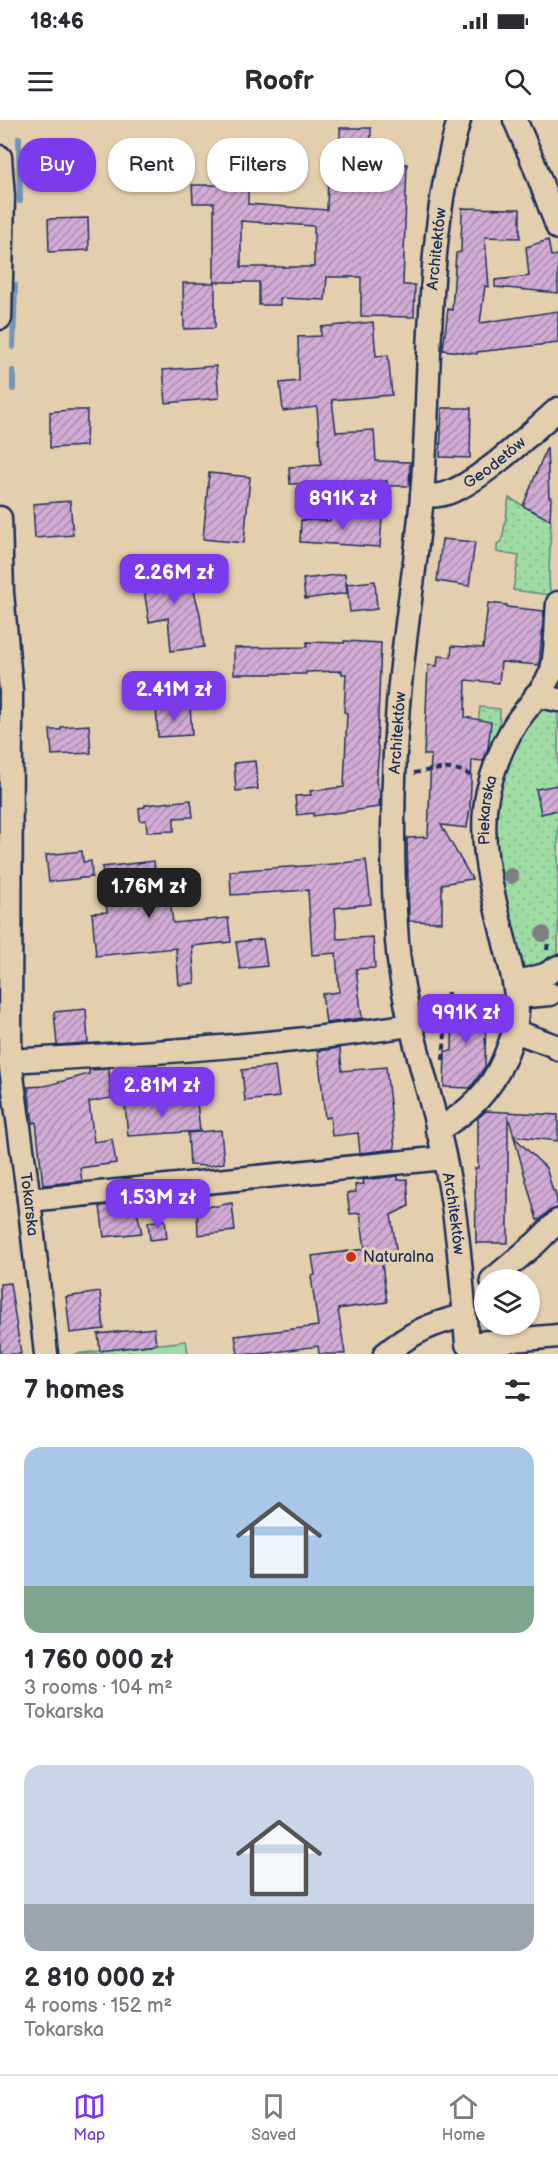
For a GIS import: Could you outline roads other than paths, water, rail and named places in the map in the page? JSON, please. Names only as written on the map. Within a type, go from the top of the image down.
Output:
[{"type":"street","name":"Architektów","points":[[459,120],[451,148],[435,258],[422,495],[399,706],[392,838],[397,942],[404,1000],[438,1130],[453,1202],[467,1344],[558,1336]]},
{"type":"street","points":[[515,120],[558,228]]},
{"type":"street","points":[[0,157],[3,197],[0,318]]},
{"type":"street","name":"Geodetów","points":[[422,495],[450,493],[464,485],[557,414]]},
{"type":"street","name":"Tokarska","points":[[0,518],[2,593],[11,691],[9,1061],[29,1200],[46,1354]]},
{"type":"street","name":"Piekarska","points":[[438,1130],[466,1112],[487,1091],[497,1076],[514,1031],[517,1011],[515,990],[490,884],[485,849],[485,812],[488,790],[503,746],[515,725],[547,697],[558,603]]},
{"type":"street","points":[[515,990],[558,966]]},
{"type":"street","points":[[515,990],[550,994]]},
{"type":"street","points":[[9,1061],[155,1052],[410,1025]]},
{"type":"street","points":[[514,1031],[554,1045],[558,1049]]},
{"type":"street","points":[[29,1200],[444,1158]]},
{"type":"street","points":[[505,1269],[558,1221]]},
{"type":"street","points":[[462,1290],[474,1286]]},
{"type":"street","points":[[386,1354],[420,1329],[464,1316]]},
{"type":"waterway","points":[[20,192],[20,201]]},
{"type":"waterway","points":[[13,347],[15,285]]},
{"type":"waterway","points":[[13,371],[13,389]]},
{"type":"place","name":"Naturalna","points":[[351,1257]]}]
